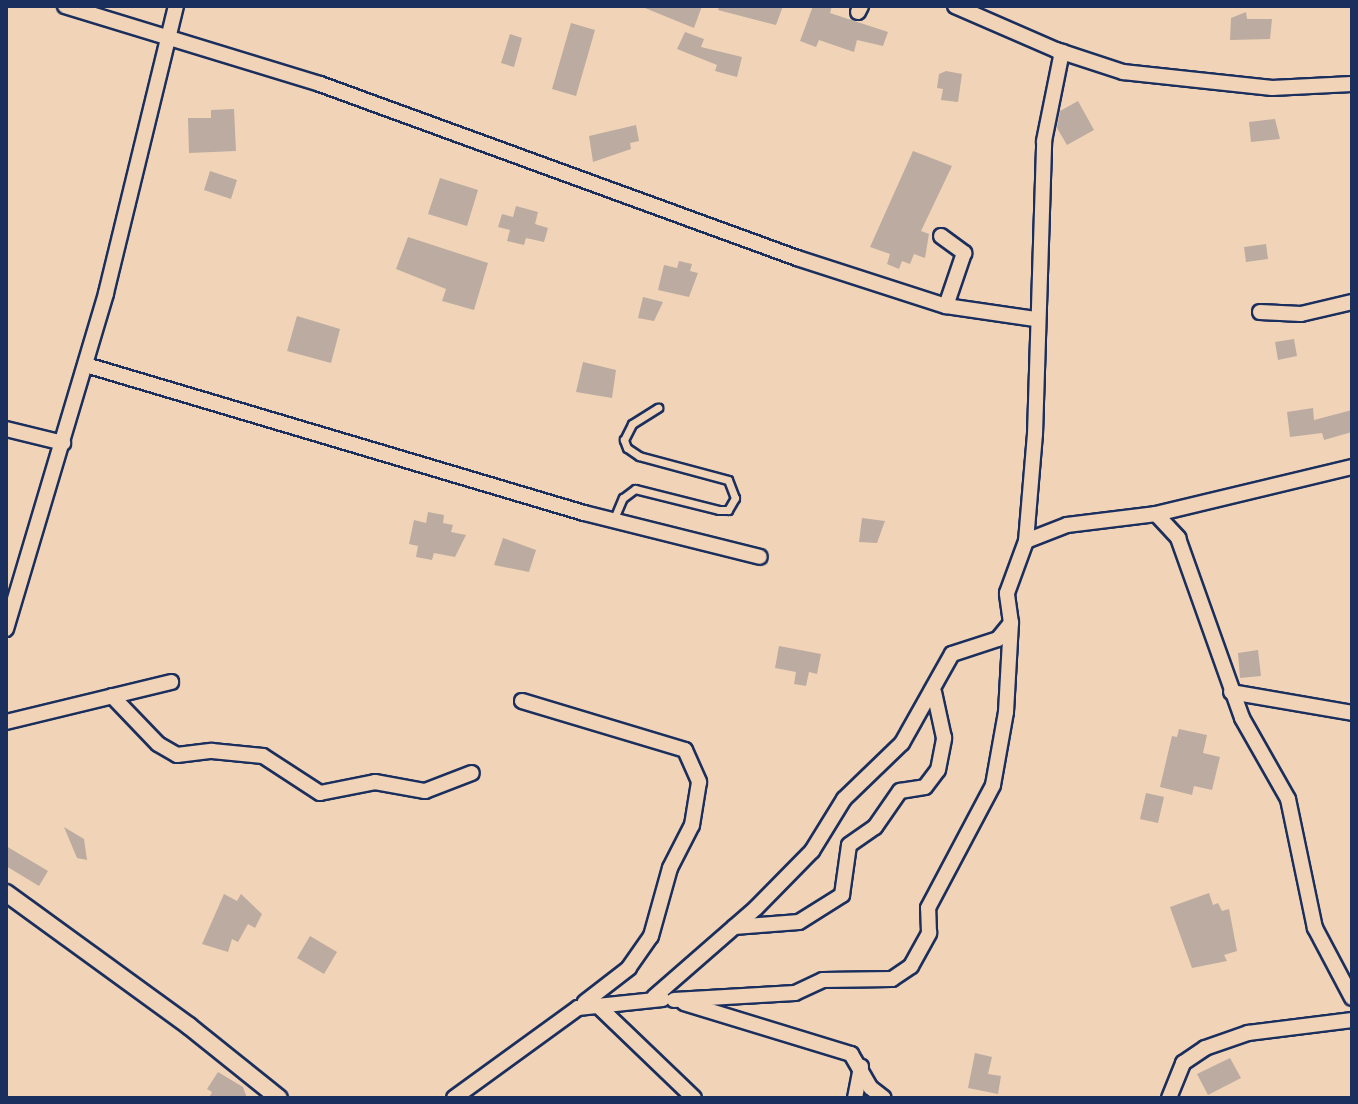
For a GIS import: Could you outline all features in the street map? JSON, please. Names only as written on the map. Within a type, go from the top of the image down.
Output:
[{"type":"street","points":[[65,6],[320,84],[489,150],[946,306],[1035,319]]},
{"type":"street","points":[[6,629],[86,365],[176,6]]},
{"type":"street","points":[[955,6],[1062,52],[1123,72],[1171,80],[1272,88],[1351,86]]},
{"type":"street","points":[[674,1000],[795,993],[823,980],[892,979],[911,966],[929,933],[928,908],[993,785],[1006,712],[1011,623],[1007,593],[1026,541],[1035,434],[1035,319],[1046,120],[1062,52]]},
{"type":"street","points":[[941,236],[964,253],[946,306]]},
{"type":"street","points":[[1260,312],[1301,314],[1352,302]]},
{"type":"street","points":[[86,365],[613,521],[760,557]]},
{"type":"street","points":[[6,429],[63,443]]},
{"type":"street","points":[[1026,541],[1067,525],[1156,514],[1352,467]]},
{"type":"street","points":[[1156,514],[1178,538],[1231,692],[1288,799],[1315,928],[1352,998]]},
{"type":"street","points":[[654,997],[812,851],[844,799],[902,743],[934,692],[952,654],[998,639],[1011,623]]},
{"type":"street","points":[[6,722],[171,682]]},
{"type":"street","points":[[733,927],[799,922],[842,895],[849,845],[875,827],[900,791],[925,787],[938,770],[944,738],[934,692]]},
{"type":"street","points":[[1231,692],[1352,713]]},
{"type":"street","points":[[112,696],[158,744],[177,755],[212,751],[263,756],[320,793],[375,782],[425,791],[472,773]]},
{"type":"street","points":[[454,1098],[629,968],[651,936],[670,868],[692,825],[699,782],[685,750],[522,701]]},
{"type":"street","points":[[6,893],[189,1026],[279,1098]]},
{"type":"street","points":[[578,1008],[595,1003],[654,997],[674,1000],[843,1050],[861,1066],[871,1088],[884,1098]]},
{"type":"street","points":[[595,1003],[694,1098]]},
{"type":"street","points":[[1169,1098],[1183,1063],[1205,1048],[1248,1033],[1352,1020]]},
{"type":"street","points":[[855,1098],[861,1066]]},
{"type":"lane","points":[[613,521],[623,498],[635,489],[719,510],[728,510],[735,498],[728,480],[639,456],[627,448],[624,440],[632,424],[658,408]]},
{"type":"building","points":[[640,6],[702,6],[694,28]]},
{"type":"building","points":[[719,6],[783,6],[776,25],[718,10]]},
{"type":"building","points":[[813,6],[832,6],[830,13],[888,32],[883,46],[857,40],[854,52],[819,40],[816,47],[800,41]]},
{"type":"building","points":[[1246,12],[1247,19],[1272,19],[1270,39],[1230,40],[1231,18]]},
{"type":"building","points":[[571,23],[595,30],[576,96],[552,89]]},
{"type":"building","points":[[685,32],[704,39],[701,47],[742,57],[737,77],[715,71],[717,65],[677,49]]},
{"type":"building","points":[[510,34],[522,38],[514,67],[501,63]]},
{"type":"building","points":[[946,71],[962,74],[958,102],[941,100],[943,89],[937,88],[939,74]]},
{"type":"building","points":[[1078,101],[1094,130],[1067,145],[1057,128],[1060,111]]},
{"type":"building","points":[[234,109],[236,151],[189,153],[188,118],[211,118],[211,110]]},
{"type":"building","points":[[1275,119],[1280,139],[1251,142],[1249,122]]},
{"type":"building","points":[[636,125],[639,141],[630,143],[631,149],[593,162],[589,136]]},
{"type":"building","points":[[913,151],[952,166],[921,231],[929,234],[925,258],[914,254],[910,264],[902,261],[899,269],[887,264],[890,254],[870,247]]},
{"type":"building","points":[[210,171],[237,180],[231,199],[204,190]]},
{"type":"building","points":[[440,178],[478,190],[467,226],[428,214]]},
{"type":"building","points":[[516,206],[538,212],[535,224],[548,228],[544,242],[526,238],[524,245],[507,241],[510,230],[498,227],[502,214],[513,217]]},
{"type":"building","points":[[408,237],[488,263],[474,310],[442,301],[446,289],[396,269]]},
{"type":"building","points":[[1266,244],[1268,259],[1246,262],[1244,247]]},
{"type":"building","points":[[679,261],[692,264],[690,271],[698,273],[689,297],[658,290],[664,265],[677,268]]},
{"type":"building","points":[[643,297],[663,302],[654,321],[638,318]]},
{"type":"building","points":[[297,316],[340,329],[331,363],[287,351]]},
{"type":"building","points":[[1294,339],[1297,356],[1278,360],[1275,342]]},
{"type":"building","points":[[583,362],[616,370],[612,398],[576,392]]},
{"type":"building","points":[[1313,408],[1314,420],[1352,410],[1352,432],[1324,440],[1322,433],[1290,437],[1287,412]]},
{"type":"building","points":[[428,512],[444,515],[443,523],[453,525],[451,532],[466,535],[455,557],[434,553],[432,560],[416,557],[418,546],[409,544],[414,520],[426,523]]},
{"type":"building","points":[[862,518],[885,521],[877,543],[859,542]]},
{"type":"building","points":[[503,538],[536,550],[529,572],[494,565]]},
{"type":"building","points":[[779,646],[821,654],[817,674],[809,672],[806,686],[794,684],[796,672],[775,668]]},
{"type":"building","points":[[1258,650],[1261,676],[1240,678],[1238,653]]},
{"type":"building","points":[[1179,729],[1207,735],[1203,753],[1220,757],[1212,790],[1194,786],[1192,795],[1160,787],[1172,736],[1177,737]]},
{"type":"building","points":[[1146,793],[1164,797],[1158,823],[1140,819]]},
{"type":"building","points":[[64,827],[84,839],[87,860],[77,858]]},
{"type":"building","points":[[6,846],[48,871],[39,886],[6,866]]},
{"type":"building","points":[[1209,893],[1213,905],[1218,903],[1222,911],[1229,909],[1237,951],[1224,955],[1227,961],[1192,968],[1170,907]]},
{"type":"building","points":[[224,894],[237,901],[241,894],[262,914],[255,928],[248,924],[238,942],[232,939],[228,952],[202,944]]},
{"type":"building","points":[[310,936],[337,952],[324,974],[297,958]]},
{"type":"building","points":[[975,1053],[992,1057],[988,1074],[1001,1076],[998,1094],[968,1088]]},
{"type":"building","points":[[1230,1058],[1241,1078],[1208,1095],[1197,1074]]},
{"type":"building","points":[[218,1072],[243,1087],[247,1098],[209,1098],[212,1092],[207,1089]]}]
